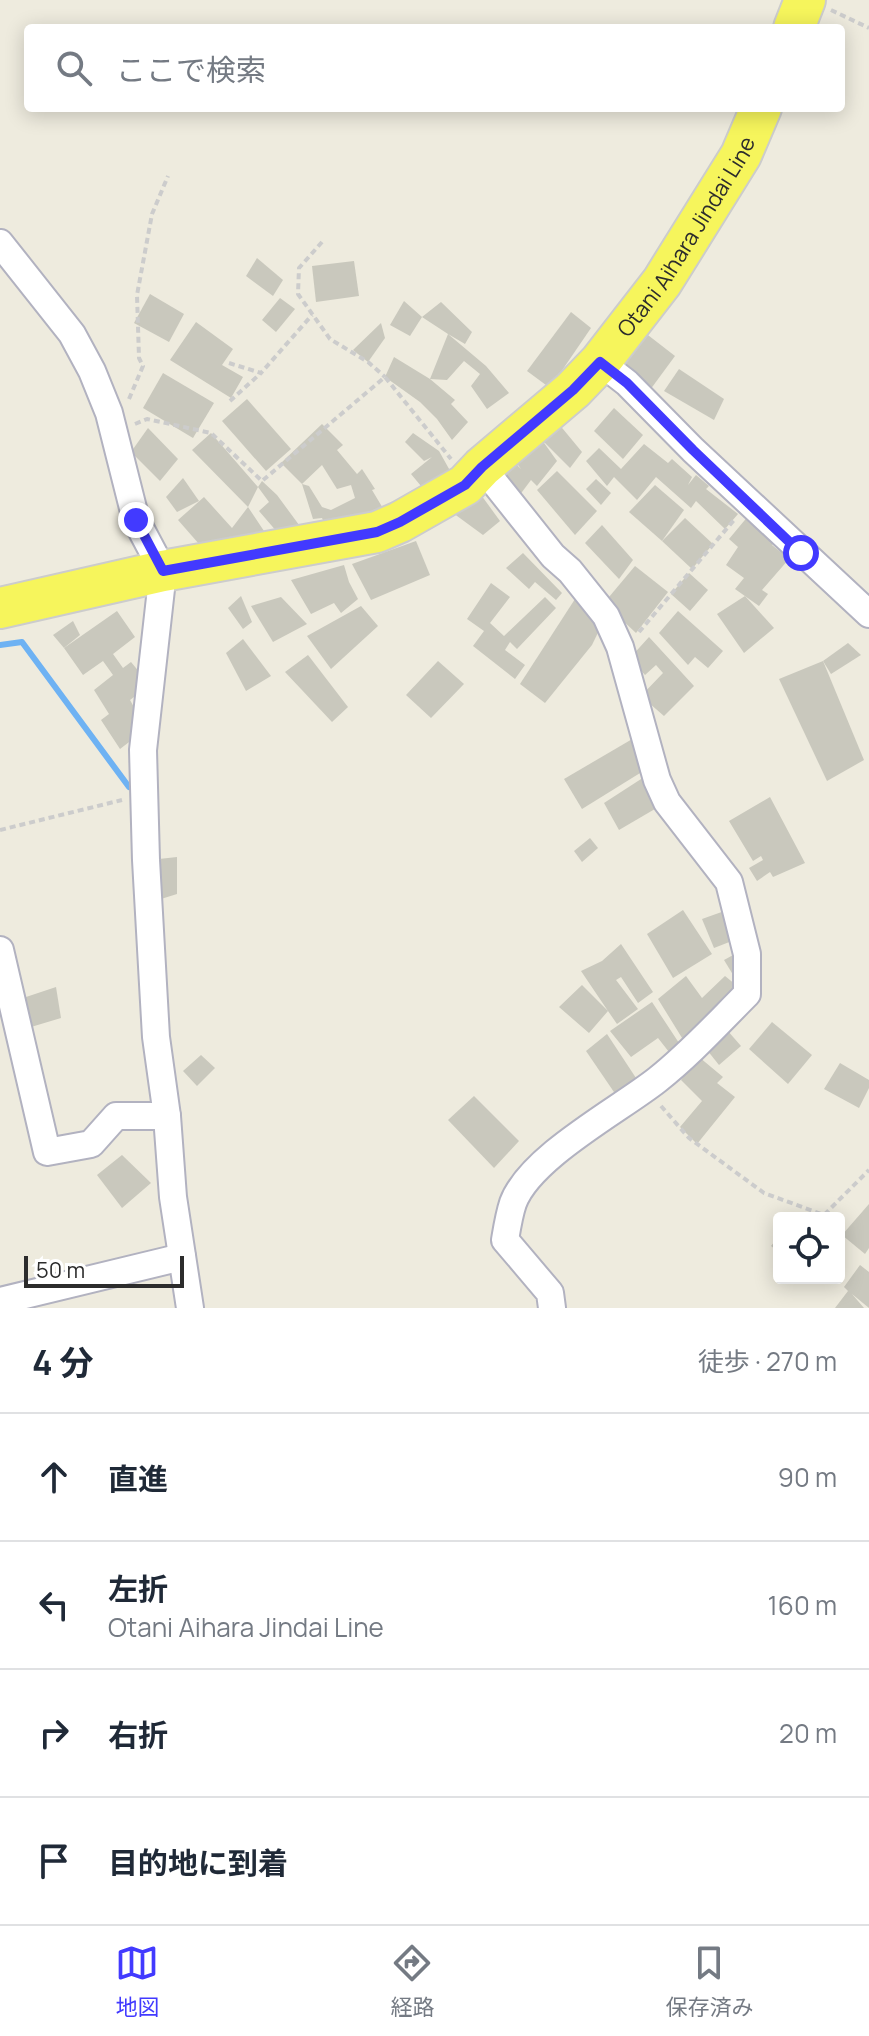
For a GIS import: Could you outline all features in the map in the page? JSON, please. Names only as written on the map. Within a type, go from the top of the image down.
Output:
[{"type":"main road","name":"Otani Aihara Jindai Line","points":[[0,608],[163,571],[377,532],[465,485],[573,390],[600,362],[662,282],[741,155],[759,112]]},
{"type":"street","points":[[0,243],[72,334],[92,371],[114,434],[136,520],[163,571],[143,750],[144,795],[156,1037],[167,1116],[173,1197],[190,1308]]},
{"type":"street","points":[[600,362],[627,383],[748,502],[869,614]]},
{"type":"street","points":[[482,467],[606,616],[622,653],[657,780],[667,802],[729,882],[747,954],[747,994],[675,1066],[646,1089],[607,1112],[540,1165],[514,1201],[505,1240],[550,1293],[552,1308]]},
{"type":"street","points":[[0,950],[47,1152],[91,1144],[116,1116],[167,1116]]},
{"type":"street","points":[[0,1301],[182,1257]]},
{"type":"path","points":[[807,11],[869,28]]},
{"type":"path","points":[[114,434],[143,366],[139,358],[137,295],[152,214],[168,176]]},
{"type":"path","points":[[322,242],[299,268],[298,294],[312,315],[330,339],[368,362],[385,377],[451,459],[482,467]]},
{"type":"path","points":[[230,401],[261,373],[312,315]]},
{"type":"path","points":[[229,363],[261,373]]},
{"type":"path","points":[[147,419],[211,433],[262,481],[385,377]]},
{"type":"path","points":[[622,653],[748,502]]},
{"type":"path","points":[[0,830],[144,795]]},
{"type":"path","points":[[646,1089],[697,1144],[764,1193],[813,1212],[824,1215],[869,1170]]},
{"type":"building","points":[[257,258],[283,280],[273,296],[246,276]]},
{"type":"building","points":[[354,261],[359,296],[316,302],[312,266]]},
{"type":"building","points":[[150,294],[184,314],[169,342],[134,323]]},
{"type":"building","points":[[280,298],[295,309],[276,332],[262,320]]},
{"type":"building","points":[[404,301],[422,317],[410,336],[390,325]]},
{"type":"building","points":[[441,302],[472,332],[465,344],[422,317]]},
{"type":"building","points":[[571,312],[591,328],[550,388],[527,371]]},
{"type":"building","points":[[196,322],[233,349],[222,365],[243,377],[231,398],[170,360]]},
{"type":"building","points":[[381,323],[385,338],[368,362],[353,350]]},
{"type":"building","points":[[635,325],[675,356],[650,390],[611,356]]},
{"type":"building","points":[[448,334],[486,366],[509,393],[487,409],[471,386],[480,374],[464,361],[447,380],[430,379]]},
{"type":"building","points":[[394,357],[430,379],[455,400],[451,404],[468,422],[452,440],[420,402],[385,377]]},
{"type":"building","points":[[679,369],[724,399],[714,420],[664,391]]},
{"type":"building","points":[[163,373],[214,403],[193,438],[143,408]]},
{"type":"building","points":[[247,399],[291,449],[266,471],[222,421]]},
{"type":"building","points":[[614,408],[643,435],[623,459],[594,431]]},
{"type":"building","points":[[558,423],[582,452],[570,468],[542,440]]},
{"type":"building","points":[[322,424],[343,445],[337,450],[357,474],[362,469],[384,510],[325,525],[322,518],[313,519],[302,484],[281,463]],"holes":[[[322,465],[337,489],[351,485],[355,498],[331,510],[322,507],[309,486],[302,484]]]},
{"type":"building","points":[[148,428],[178,459],[160,481],[131,452]]},
{"type":"building","points":[[211,433],[258,487],[248,507],[192,450]]},
{"type":"building","points":[[413,433],[439,451],[453,476],[426,492],[411,474],[432,457],[424,461],[405,442]]},
{"type":"building","points":[[542,440],[557,461],[537,486],[531,480],[519,496],[498,475],[512,460],[521,469],[515,461]]},
{"type":"building","points":[[644,444],[668,463],[672,459],[692,477],[688,485],[696,475],[709,486],[706,489],[738,514],[725,529],[696,501],[691,508],[656,477],[637,500],[614,477],[607,486],[586,461],[599,448],[621,469]]},
{"type":"building","points":[[557,471],[597,511],[575,535],[537,490]]},
{"type":"building","points":[[183,478],[199,501],[177,512],[166,497]]},
{"type":"building","points":[[596,479],[611,493],[601,505],[586,489]]},
{"type":"building","points":[[262,481],[277,495],[302,529],[284,540],[259,511],[269,502],[258,487]]},
{"type":"building","points":[[655,485],[684,510],[662,541],[629,512]]},
{"type":"building","points":[[476,488],[500,521],[483,535],[453,513]]},
{"type":"building","points":[[204,497],[232,528],[248,507],[268,537],[251,552],[240,537],[213,560],[178,520]]},
{"type":"building","points":[[749,515],[776,540],[772,545],[789,559],[762,590],[768,594],[759,606],[735,589],[744,578],[726,565],[738,547],[729,539]]},
{"type":"building","points":[[685,518],[713,544],[692,569],[662,541]]},
{"type":"building","points":[[602,525],[633,560],[619,579],[585,543]]},
{"type":"building","points":[[416,541],[430,575],[371,600],[352,564]]},
{"type":"building","points":[[523,553],[562,593],[556,600],[535,582],[529,589],[506,568]]},
{"type":"building","points":[[344,565],[358,599],[341,613],[334,603],[311,614],[291,580]]},
{"type":"building","points":[[635,566],[668,592],[636,633],[604,603]]},
{"type":"building","points":[[689,573],[708,590],[690,611],[671,594]]},
{"type":"building","points":[[491,583],[510,597],[490,623],[504,636],[545,597],[556,608],[517,649],[510,642],[505,650],[525,665],[515,679],[473,646],[484,631],[467,619]]},
{"type":"building","points":[[241,596],[252,622],[243,629],[228,608]]},
{"type":"building","points":[[745,596],[774,628],[744,653],[717,614]]},
{"type":"building","points":[[281,597],[307,624],[273,642],[251,606]]},
{"type":"building","points":[[575,599],[606,616],[592,645],[545,703],[520,684]]},
{"type":"building","points":[[361,606],[378,626],[331,669],[307,636]]},
{"type":"building","points":[[117,611],[135,637],[113,654],[123,668],[131,662],[150,685],[130,700],[146,729],[120,749],[101,720],[109,714],[94,690],[113,675],[103,661],[83,675],[64,648]]},
{"type":"building","points":[[678,611],[723,651],[708,668],[695,657],[688,665],[659,633]]},
{"type":"building","points":[[73,621],[80,635],[64,648],[53,635]]},
{"type":"building","points":[[649,637],[694,686],[664,716],[641,696],[663,673],[656,665],[645,675],[630,658]]},
{"type":"building","points":[[243,639],[271,676],[246,691],[226,653]]},
{"type":"building","points":[[848,643],[861,655],[831,674],[823,661]]},
{"type":"building","points":[[308,655],[348,707],[332,722],[285,672]]},
{"type":"building","points":[[438,661],[464,684],[431,718],[406,695]]},
{"type":"building","points":[[823,661],[864,760],[827,781],[779,679]]},
{"type":"building","points":[[634,738],[653,765],[582,809],[564,779]]},
{"type":"building","points":[[655,770],[672,799],[619,830],[604,803]]},
{"type":"building","points":[[770,797],[805,863],[773,877],[770,872],[757,881],[749,868],[763,860],[761,856],[753,861],[729,821]]},
{"type":"building","points":[[590,838],[598,848],[582,862],[574,851]]},
{"type":"building","points":[[177,857],[177,894],[161,899],[159,859]]},
{"type":"building","points":[[730,909],[737,939],[714,948],[702,919]]},
{"type":"building","points":[[683,910],[712,954],[673,978],[647,934]]},
{"type":"building","points":[[621,944],[653,992],[638,1003],[621,977],[616,980],[638,1009],[617,1024],[581,971],[602,961]]},
{"type":"building","points":[[735,954],[735,978],[724,960]]},
{"type":"building","points":[[686,976],[702,998],[725,976],[747,994],[687,1046],[658,999]]},
{"type":"building","points":[[582,985],[608,1011],[589,1033],[559,1007]]},
{"type":"building","points":[[56,987],[61,1018],[31,1027],[23,998]]},
{"type":"building","points":[[652,1002],[679,1043],[669,1052],[658,1038],[631,1057],[610,1031]]},
{"type":"building","points":[[772,1022],[812,1055],[788,1084],[749,1049]]},
{"type":"building","points":[[727,1030],[741,1046],[719,1065],[707,1050]]},
{"type":"building","points":[[607,1034],[636,1078],[616,1095],[586,1051]]},
{"type":"building","points":[[201,1055],[215,1068],[197,1086],[183,1071]]},
{"type":"building","points":[[699,1057],[723,1077],[717,1083],[735,1097],[697,1144],[680,1127],[702,1101],[681,1080]]},
{"type":"building","points":[[840,1063],[869,1080],[869,1088],[859,1108],[824,1089]]},
{"type":"building","points":[[474,1096],[519,1141],[494,1168],[448,1120]]},
{"type":"building","points":[[122,1155],[151,1183],[122,1208],[97,1175]]},
{"type":"building","points":[[869,1204],[869,1248],[865,1254],[845,1237],[845,1232]]},
{"type":"building","points":[[860,1265],[869,1272],[869,1308],[852,1294],[864,1308],[835,1308],[848,1291],[844,1287]]},
{"type":"waterway","points":[[0,645],[22,642],[129,787]]},
{"type":"route","points":[[136,520],[163,571],[377,532],[465,485],[573,390],[600,362],[627,383],[801,553]]}]
